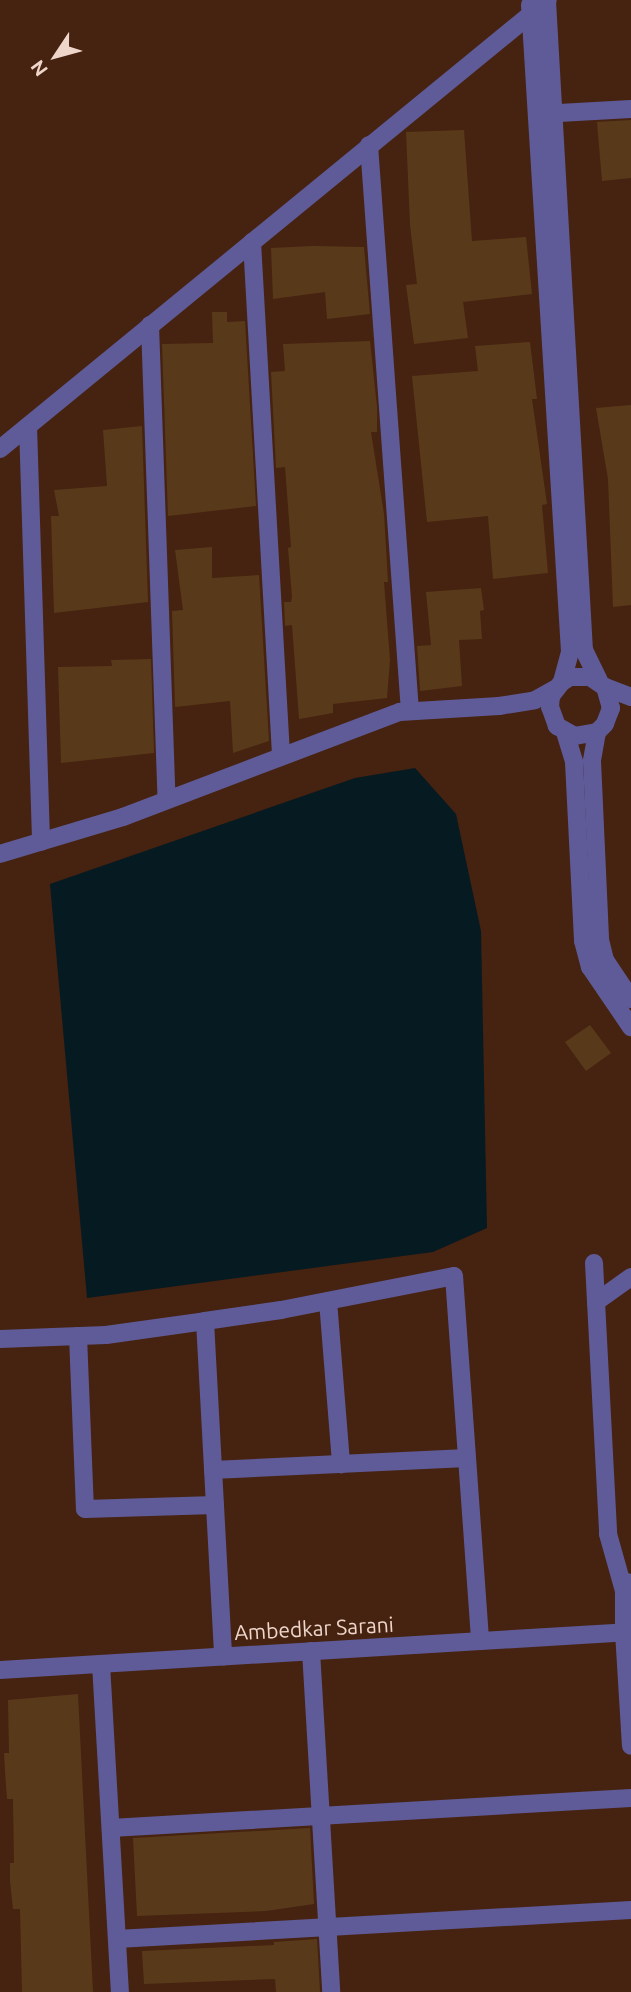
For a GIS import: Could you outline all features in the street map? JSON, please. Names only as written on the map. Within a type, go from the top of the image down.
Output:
[{"type":"street","points":[[539,4],[570,652],[550,707],[574,762],[583,941],[590,967],[631,1027]]},
{"type":"street","points":[[0,449],[539,4]]},
{"type":"street","points":[[545,114],[631,109]]},
{"type":"street","points":[[545,114],[584,650],[610,697],[592,761],[600,940],[605,960],[631,999]]},
{"type":"street","points":[[369,145],[410,711]]},
{"type":"street","points":[[252,242],[281,755]]},
{"type":"street","points":[[150,325],[167,800]]},
{"type":"street","points":[[28,426],[41,842]]},
{"type":"street","points":[[0,854],[123,817],[400,712],[499,706],[535,700],[580,675],[631,697]]},
{"type":"street","points":[[499,706],[540,715],[575,736],[603,725],[631,708]]},
{"type":"street","points":[[594,1263],[608,1534],[624,1591],[628,1632],[631,1746]]},
{"type":"street","points":[[0,1339],[78,1336],[205,1321],[328,1301],[454,1276],[480,1641]]},
{"type":"street","points":[[596,1302],[631,1277]]},
{"type":"street","points":[[328,1301],[341,1464]]},
{"type":"street","points":[[205,1321],[223,1657]]},
{"type":"street","points":[[78,1336],[85,1509],[215,1505]]},
{"type":"street","points":[[214,1470],[467,1458]]},
{"type":"street","points":[[624,1591],[631,1572]]},
{"type":"street","name":"Ambedkar Sarani","points":[[0,1670],[628,1632]]},
{"type":"street","points":[[311,1651],[331,1992]]},
{"type":"street","points":[[101,1664],[120,1992]]},
{"type":"street","points":[[111,1828],[631,1798]]},
{"type":"street","points":[[117,1939],[631,1910]]},
{"type":"water","points":[[415,768],[456,814],[481,931],[487,1228],[433,1252],[87,1298],[50,884],[355,778]]},
{"type":"building","points":[[631,120],[631,178],[602,181],[597,122]]},
{"type":"building","points":[[464,130],[472,241],[526,237],[532,294],[463,302],[468,338],[414,344],[406,285],[417,284],[410,225],[406,132]]},
{"type":"building","points":[[364,247],[370,314],[327,319],[325,292],[273,299],[271,248]]},
{"type":"building","points":[[212,312],[227,312],[227,322],[245,321],[256,506],[168,516],[162,344],[213,343]]},
{"type":"building","points":[[370,341],[377,407],[377,432],[371,432],[384,514],[388,582],[384,582],[390,660],[387,698],[333,704],[333,713],[299,719],[292,625],[285,626],[284,602],[291,602],[292,597],[288,548],[291,547],[285,467],[276,468],[271,372],[285,371],[283,344]]},
{"type":"building","points":[[530,342],[537,399],[532,399],[547,504],[542,505],[548,573],[493,579],[488,516],[427,522],[412,376],[478,371],[475,346]]},
{"type":"building","points":[[631,405],[631,605],[613,607],[608,479],[596,408]]},
{"type":"building","points":[[142,426],[148,602],[54,613],[51,516],[59,516],[54,490],[107,486],[103,430]]},
{"type":"building","points":[[212,547],[212,578],[259,575],[269,741],[233,753],[230,701],[175,707],[172,611],[183,610],[175,550]]},
{"type":"building","points":[[481,588],[484,610],[480,611],[482,639],[459,640],[462,686],[420,691],[417,646],[431,645],[426,592]]},
{"type":"building","points":[[151,659],[154,753],[61,763],[58,667],[112,666],[111,660]]},
{"type":"building","points":[[590,1025],[611,1053],[586,1071],[565,1042]]},
{"type":"building","points":[[78,1694],[93,1992],[22,1992],[20,1909],[13,1909],[10,1881],[10,1863],[14,1863],[13,1799],[7,1799],[4,1753],[9,1753],[8,1700]]},
{"type":"building","points":[[310,1828],[314,1904],[266,1911],[137,1916],[133,1838]]},
{"type":"building","points":[[317,1939],[320,1992],[276,1992],[275,1979],[144,1984],[142,1951],[274,1945],[274,1942]]}]
